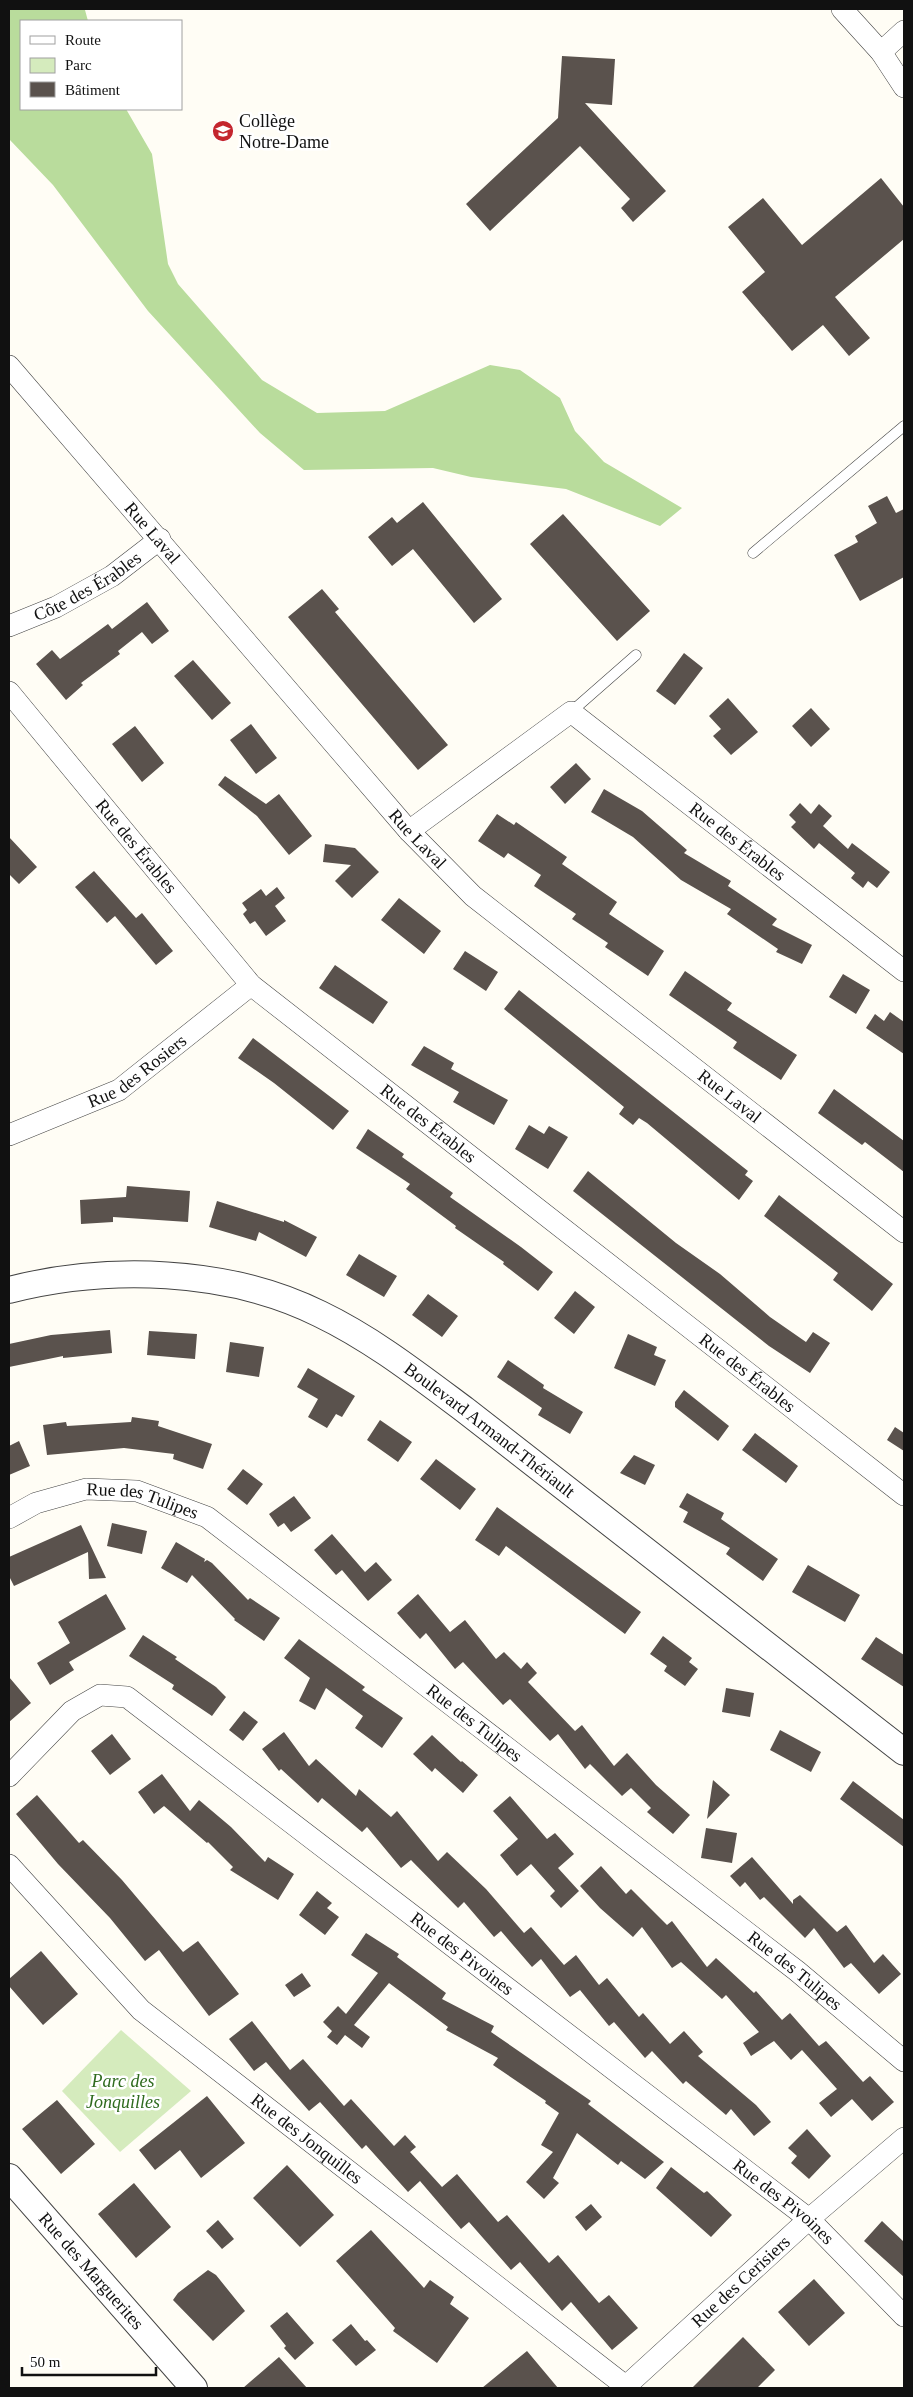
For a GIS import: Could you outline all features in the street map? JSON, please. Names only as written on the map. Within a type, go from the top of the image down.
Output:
[{"type":"street","points":[[842,9],[881,52],[904,88]]},
{"type":"street","points":[[881,52],[904,31]]},
{"type":"street","points":[[881,52],[904,69]]},
{"type":"street","name":"Rue Laval","points":[[9,366],[409,830],[473,896],[904,1232]]},
{"type":"street","name":"Côte des Érables","points":[[9,626],[56,607],[112,576],[160,539]]},
{"type":"street","name":"Rue des Érables","points":[[9,692],[251,985],[904,1495]]},
{"type":"street","points":[[409,830],[571,712]]},
{"type":"street","name":"Rue des Érables","points":[[571,712],[904,971]]},
{"type":"street","name":"Rue des Rosiers","points":[[9,1135],[119,1090],[251,985]]},
{"type":"street","name":"Boulevard Armand-Thériault","points":[[9,1290],[60,1279],[104,1275],[175,1277],[230,1285],[272,1295],[318,1313],[354,1332],[404,1365],[465,1410],[904,1752]]},
{"type":"street","name":"Rue des Tulipes","points":[[9,1518],[36,1502],[86,1489],[137,1491],[207,1517],[798,1971],[904,2061]]},
{"type":"street","name":"Rue des Pivoines","points":[[9,1776],[72,1711],[100,1695],[127,1697],[809,2219],[904,2316]]},
{"type":"street","name":"Rue des Jonquilles","points":[[9,1865],[141,2010],[626,2388]]},
{"type":"street","name":"Rue des Cerisiers","points":[[626,2388],[809,2219],[904,2138]]},
{"type":"street","name":"Rue des Marguerites","points":[[9,2177],[194,2388]]},
{"type":"lane","points":[[753,553],[904,426]]},
{"type":"lane","points":[[571,712],[636,655]]},
{"type":"green space","points":[[9,9],[85,10],[88,20],[20,20],[20,110],[127,110],[152,154],[168,264],[178,284],[262,380],[317,413],[385,411],[490,365],[520,370],[560,398],[575,431],[604,462],[682,508],[660,526],[566,489],[471,477],[433,468],[304,470],[260,433],[148,311],[53,185],[9,139]]},
{"type":"green space","name":"Parc des Jonquilles","points":[[121,2030],[191,2091],[120,2152],[62,2091]]},
{"type":"building","points":[[562,56],[615,59],[612,105],[585,103],[666,191],[633,222],[621,208],[630,199],[580,146],[490,231],[466,204],[558,118]]},
{"type":"building","points":[[881,178],[904,207],[904,239],[835,297],[870,338],[849,356],[823,325],[792,351],[742,292],[765,272],[728,227],[763,198],[802,245]]},
{"type":"building","points":[[887,496],[896,513],[904,509],[904,577],[860,601],[834,555],[858,542],[855,536],[877,523],[868,506]]},
{"type":"building","points":[[423,502],[502,599],[474,623],[413,549],[392,566],[368,537],[392,517],[397,523]]},
{"type":"building","points":[[563,514],[650,611],[617,641],[530,544]]},
{"type":"building","points":[[322,589],[339,609],[335,612],[448,745],[418,770],[288,617]]},
{"type":"building","points":[[147,602],[169,631],[152,644],[142,632],[118,651],[120,654],[81,683],[83,685],[66,700],[36,664],[52,650],[60,659],[108,624],[112,629]]},
{"type":"building","points":[[684,653],[703,668],[675,705],[656,691]]},
{"type":"building","points":[[193,660],[231,703],[212,720],[174,676]]},
{"type":"building","points":[[728,698],[758,732],[731,755],[713,736],[721,729],[709,716]]},
{"type":"building","points":[[811,708],[830,729],[811,747],[792,726]]},
{"type":"building","points":[[251,724],[277,758],[256,774],[230,740]]},
{"type":"building","points":[[135,726],[164,763],[142,782],[112,744]]},
{"type":"building","points":[[576,763],[591,779],[565,804],[550,787]]},
{"type":"building","points":[[225,776],[266,804],[279,794],[312,836],[289,855],[257,816],[218,785]]},
{"type":"building","points":[[604,789],[642,811],[687,850],[684,853],[731,881],[728,886],[777,919],[772,925],[812,945],[802,964],[776,952],[778,949],[727,914],[731,909],[681,880],[633,837],[591,812]]},
{"type":"building","points":[[800,803],[811,814],[819,804],[832,816],[823,826],[848,849],[852,843],[890,872],[877,888],[868,881],[863,888],[851,878],[855,873],[819,843],[814,849],[791,827],[796,822],[789,815]]},
{"type":"building","points":[[497,814],[514,825],[516,822],[567,857],[562,864],[617,902],[609,914],[664,951],[648,976],[605,947],[608,943],[572,919],[576,914],[534,886],[541,875],[508,853],[504,858],[478,841]]},
{"type":"building","points":[[9,837],[37,867],[19,884],[9,874]]},
{"type":"building","points":[[325,844],[355,848],[379,872],[352,898],[335,881],[351,865],[323,862]]},
{"type":"building","points":[[94,871],[136,918],[142,913],[173,951],[156,965],[115,916],[107,923],[75,887]]},
{"type":"building","points":[[277,887],[285,898],[275,906],[286,921],[266,936],[255,921],[250,924],[243,914],[247,910],[242,903],[261,889],[266,896]]},
{"type":"building","points":[[399,898],[441,931],[424,954],[381,920]]},
{"type":"building","points":[[465,951],[498,972],[486,991],[453,969]]},
{"type":"building","points":[[335,965],[388,1002],[373,1024],[319,988]]},
{"type":"building","points":[[685,971],[732,1003],[727,1010],[797,1055],[781,1080],[733,1048],[737,1042],[669,995]]},
{"type":"building","points":[[843,974],[870,990],[856,1014],[829,997]]},
{"type":"building","points":[[519,990],[748,1171],[745,1175],[753,1181],[739,1200],[647,1123],[639,1118],[633,1125],[619,1114],[624,1107],[504,1009]]},
{"type":"building","points":[[890,1012],[904,1022],[904,1054],[866,1028],[875,1014],[884,1021]]},
{"type":"building","points":[[253,1038],[349,1111],[333,1130],[274,1083],[238,1058]]},
{"type":"building","points":[[424,1046],[454,1063],[451,1069],[508,1100],[494,1125],[453,1102],[459,1092],[411,1065]]},
{"type":"building","points":[[834,1089],[904,1141],[904,1172],[865,1142],[862,1145],[818,1113]]},
{"type":"building","points":[[529,1125],[544,1134],[549,1126],[568,1137],[548,1169],[515,1149]]},
{"type":"building","points":[[368,1129],[404,1154],[402,1157],[453,1193],[450,1197],[553,1272],[538,1291],[503,1264],[504,1262],[455,1228],[456,1226],[406,1189],[410,1184],[356,1148]]},
{"type":"building","points":[[588,1171],[676,1243],[720,1274],[770,1317],[806,1342],[813,1332],[830,1343],[810,1373],[769,1346],[573,1191]]},
{"type":"building","points":[[127,1186],[190,1191],[188,1222],[113,1217],[113,1222],[81,1224],[80,1200],[126,1197]]},
{"type":"building","points":[[779,1195],[893,1284],[872,1311],[833,1280],[838,1273],[764,1216]]},
{"type":"building","points":[[217,1201],[284,1222],[284,1220],[317,1237],[306,1257],[259,1232],[256,1241],[209,1227]]},
{"type":"building","points":[[359,1254],[397,1276],[384,1297],[346,1275]]},
{"type":"building","points":[[575,1291],[595,1307],[574,1334],[554,1318]]},
{"type":"building","points":[[428,1294],[458,1316],[442,1337],[412,1315]]},
{"type":"building","points":[[110,1330],[112,1353],[63,1358],[63,1356],[9,1367],[9,1344],[51,1335]]},
{"type":"building","points":[[149,1331],[197,1334],[195,1359],[147,1355]]},
{"type":"building","points":[[628,1334],[657,1347],[654,1355],[666,1360],[655,1386],[614,1368]]},
{"type":"building","points":[[230,1342],[264,1347],[259,1377],[226,1372]]},
{"type":"building","points":[[508,1360],[544,1385],[543,1388],[583,1412],[570,1434],[538,1415],[542,1408],[497,1377]]},
{"type":"building","points":[[308,1368],[355,1396],[342,1417],[336,1414],[327,1428],[308,1417],[318,1399],[297,1387]]},
{"type":"building","points":[[684,1390],[729,1426],[718,1441],[675,1407],[675,1402]]},
{"type":"building","points":[[132,1417],[159,1421],[158,1426],[212,1444],[203,1469],[173,1459],[174,1454],[124,1448],[47,1455],[43,1425],[66,1422],[67,1426],[131,1422]]},
{"type":"building","points":[[380,1420],[412,1442],[398,1462],[367,1440]]},
{"type":"building","points":[[895,1427],[904,1433],[904,1451],[887,1440]]},
{"type":"building","points":[[755,1433],[798,1466],[786,1483],[742,1450]]},
{"type":"building","points":[[19,1441],[30,1466],[9,1475],[9,1446]]},
{"type":"building","points":[[634,1455],[655,1465],[645,1485],[620,1473]]},
{"type":"building","points":[[436,1459],[476,1489],[460,1510],[420,1479]]},
{"type":"building","points":[[243,1469],[263,1484],[247,1505],[227,1489]]},
{"type":"building","points":[[687,1493],[724,1513],[721,1519],[778,1559],[763,1581],[726,1554],[730,1548],[683,1522],[688,1512],[679,1507]]},
{"type":"building","points":[[294,1496],[311,1518],[291,1532],[284,1523],[278,1527],[269,1514]]},
{"type":"building","points":[[497,1507],[641,1612],[625,1634],[506,1546],[499,1556],[475,1540]]},
{"type":"building","points":[[112,1523],[147,1531],[142,1554],[107,1546]]},
{"type":"building","points":[[81,1525],[106,1578],[89,1579],[88,1552],[14,1586],[9,1576],[9,1557]]},
{"type":"building","points":[[332,1534],[365,1572],[376,1562],[392,1580],[368,1601],[342,1570],[336,1575],[314,1550]]},
{"type":"building","points":[[176,1542],[205,1559],[204,1562],[207,1560],[212,1563],[248,1600],[250,1598],[280,1618],[264,1641],[234,1620],[192,1575],[187,1583],[161,1568]]},
{"type":"building","points":[[808,1565],[860,1595],[845,1622],[792,1592]]},
{"type":"building","points":[[106,1594],[126,1629],[69,1662],[74,1670],[50,1685],[37,1663],[70,1643],[58,1622]]},
{"type":"building","points":[[418,1594],[450,1632],[465,1620],[496,1659],[504,1652],[521,1669],[527,1662],[537,1673],[528,1682],[575,1731],[582,1725],[614,1766],[627,1753],[656,1785],[690,1815],[673,1834],[647,1812],[651,1808],[631,1788],[622,1796],[590,1764],[585,1769],[558,1734],[550,1741],[510,1699],[503,1705],[463,1662],[455,1669],[426,1633],[420,1639],[397,1613]]},
{"type":"building","points":[[143,1635],[177,1657],[175,1659],[216,1687],[226,1697],[212,1716],[172,1689],[174,1685],[129,1656]]},
{"type":"building","points":[[663,1636],[692,1658],[689,1662],[698,1669],[685,1686],[664,1671],[667,1666],[650,1654]]},
{"type":"building","points":[[876,1637],[904,1655],[904,1687],[861,1659]]},
{"type":"building","points":[[299,1639],[365,1687],[362,1690],[403,1718],[382,1748],[355,1728],[363,1716],[326,1688],[315,1710],[299,1701],[310,1678],[284,1658]]},
{"type":"building","points":[[9,1677],[31,1703],[9,1722]]},
{"type":"building","points":[[726,1688],[754,1693],[750,1717],[722,1712]]},
{"type":"building","points":[[244,1711],[258,1722],[243,1741],[229,1730]]},
{"type":"building","points":[[780,1730],[821,1752],[811,1772],[770,1750]]},
{"type":"building","points":[[284,1732],[309,1766],[316,1759],[356,1796],[359,1789],[391,1817],[397,1811],[438,1861],[447,1852],[486,1889],[524,1933],[531,1927],[564,1965],[576,1955],[599,1985],[607,1978],[639,2017],[643,2013],[670,2044],[684,2031],[703,2052],[698,2056],[756,2105],[771,2122],[754,2136],[731,2109],[726,2115],[686,2081],[683,2084],[652,2051],[645,2058],[614,2022],[609,2026],[580,1990],[570,1997],[541,1959],[532,1967],[501,1931],[494,1937],[464,1902],[458,1908],[411,1860],[401,1868],[367,1827],[362,1832],[322,1798],[318,1803],[281,1769],[279,1771],[262,1749]]},
{"type":"building","points":[[112,1734],[131,1759],[110,1775],[91,1751]]},
{"type":"building","points":[[432,1735],[478,1775],[463,1793],[435,1768],[432,1772],[413,1754]]},
{"type":"building","points":[[162,1774],[190,1811],[199,1800],[231,1827],[265,1862],[268,1857],[294,1874],[278,1900],[230,1870],[233,1867],[208,1842],[164,1806],[154,1814],[138,1792]]},
{"type":"building","points":[[713,1780],[730,1795],[707,1819]]},
{"type":"building","points":[[853,1781],[904,1820],[904,1847],[840,1799]]},
{"type":"building","points":[[37,1795],[79,1843],[83,1840],[122,1880],[183,1952],[198,1941],[239,1994],[209,2016],[159,1950],[145,1961],[110,1918],[58,1864],[16,1814]]},
{"type":"building","points":[[510,1796],[547,1839],[555,1833],[574,1854],[558,1868],[579,1891],[561,1908],[550,1896],[555,1891],[531,1864],[517,1876],[500,1855],[518,1839],[493,1811]]},
{"type":"building","points":[[706,1828],[737,1833],[732,1863],[701,1858]]},
{"type":"building","points":[[752,1857],[793,1904],[793,1900],[800,1895],[837,1932],[846,1925],[874,1963],[883,1954],[901,1974],[879,1994],[851,1963],[844,1968],[814,1928],[805,1938],[764,1897],[760,1900],[745,1882],[740,1887],[730,1876]]},
{"type":"building","points":[[601,1866],[626,1894],[631,1889],[667,1925],[672,1921],[707,1967],[716,1958],[754,1993],[756,1991],[782,2020],[790,2013],[819,2046],[826,2041],[863,2082],[870,2076],[894,2102],[872,2121],[852,2099],[831,2117],[819,2103],[837,2089],[802,2050],[791,2060],[774,2041],[751,2056],[743,2043],[759,2032],[726,1995],[722,1999],[681,1962],[672,1968],[642,1927],[633,1937],[600,1908],[580,1886]]},
{"type":"building","points":[[317,1891],[332,1903],[327,1908],[339,1917],[325,1935],[299,1915]]},
{"type":"building","points":[[366,1933],[399,1954],[397,1957],[446,1993],[442,1999],[494,2026],[491,2032],[591,2101],[588,2104],[664,2162],[645,2179],[621,2161],[618,2165],[577,2133],[553,2178],[559,2183],[544,2199],[526,2182],[553,2152],[541,2145],[559,2113],[545,2103],[546,2101],[493,2065],[498,2058],[446,2030],[448,2027],[389,1983],[354,2025],[370,2037],[362,2048],[345,2035],[337,2045],[327,2037],[332,2031],[323,2022],[338,2006],[346,2014],[378,1973],[351,1955]]},
{"type":"building","points":[[41,1951],[78,1994],[43,2025],[9,1986],[9,1979]]},
{"type":"building","points":[[302,1973],[311,1986],[294,1997],[285,1985]]},
{"type":"building","points":[[252,2021],[290,2070],[303,2059],[344,2106],[351,2099],[394,2146],[405,2135],[416,2147],[410,2152],[442,2187],[457,2174],[498,2222],[507,2215],[549,2263],[558,2255],[599,2303],[609,2295],[638,2328],[612,2350],[571,2302],[562,2311],[520,2262],[511,2270],[469,2222],[461,2229],[420,2181],[408,2192],[366,2145],[362,2149],[320,2102],[309,2111],[266,2062],[254,2071],[229,2039]]},
{"type":"building","points":[[207,2096],[245,2143],[201,2178],[180,2150],[155,2170],[139,2150]]},
{"type":"building","points":[[57,2100],[95,2144],[61,2174],[22,2129]]},
{"type":"building","points":[[807,2129],[831,2156],[809,2179],[791,2163],[797,2156],[788,2148]]},
{"type":"building","points":[[287,2165],[334,2215],[300,2247],[253,2198]]},
{"type":"building","points":[[671,2167],[704,2193],[707,2191],[732,2215],[711,2237],[656,2188]]},
{"type":"building","points":[[134,2183],[171,2227],[136,2258],[98,2214]]},
{"type":"building","points":[[591,2204],[602,2217],[586,2231],[575,2217]]},
{"type":"building","points":[[218,2220],[234,2239],[222,2249],[206,2231]]},
{"type":"building","points":[[882,2221],[904,2242],[904,2277],[864,2241]]},
{"type":"building","points":[[371,2230],[424,2288],[430,2280],[454,2297],[450,2304],[469,2318],[437,2363],[393,2331],[395,2328],[336,2261]]},
{"type":"building","points":[[208,2270],[216,2275],[245,2311],[213,2341],[173,2300],[178,2293]]},
{"type":"building","points":[[814,2279],[845,2313],[809,2346],[778,2312]]},
{"type":"building","points":[[287,2312],[314,2343],[295,2360],[284,2348],[286,2346],[270,2326]]},
{"type":"building","points":[[351,2324],[365,2341],[367,2340],[376,2350],[356,2366],[332,2340]]},
{"type":"building","points":[[743,2337],[775,2370],[757,2388],[692,2388]]},
{"type":"building","points":[[527,2351],[558,2388],[482,2388]]},
{"type":"building","points":[[279,2357],[307,2388],[243,2388]]},
{"type":"place","name":"Collège Notre-Dame","points":[[223,131]]}]
